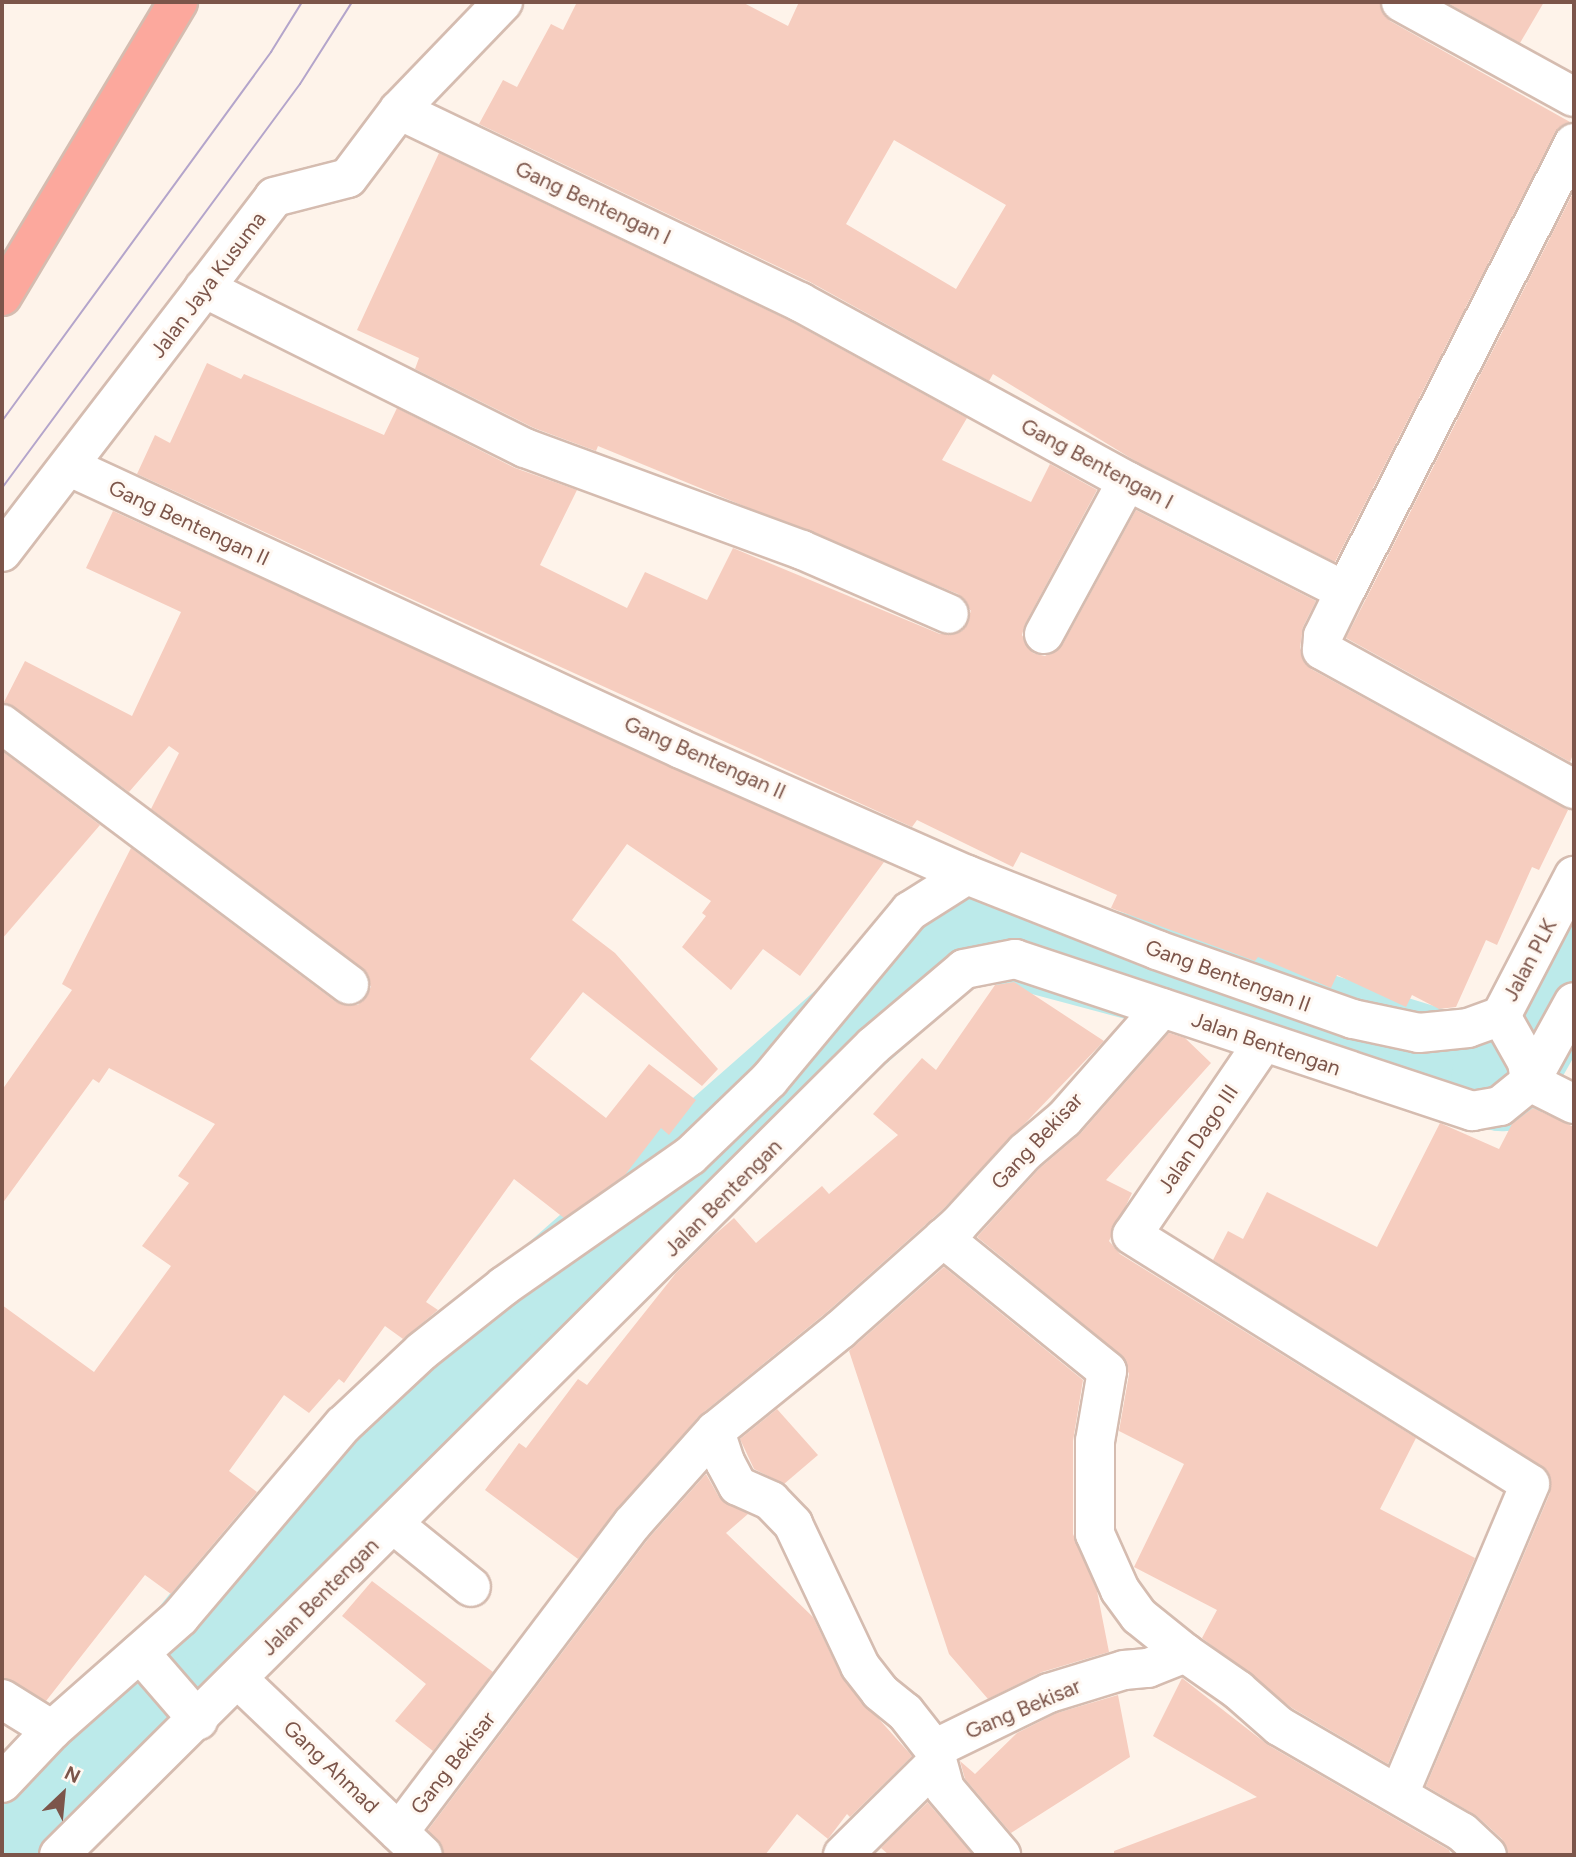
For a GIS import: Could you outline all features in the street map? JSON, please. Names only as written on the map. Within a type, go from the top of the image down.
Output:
[{"type":"highway","points":[[2,296],[178,2]]},
{"type":"street","name":"Jalan Jaya Kusuma","points":[[2,552],[70,467],[274,197],[348,178],[399,110],[503,2]]},
{"type":"street","points":[[1401,2],[1574,97]]},
{"type":"street","name":"Gang Bentengan I","points":[[399,110],[800,302],[1127,481],[1345,591]]},
{"type":"street","points":[[1572,154],[1345,591],[1323,636],[1322,650],[1574,789]]},
{"type":"street","points":[[204,288],[525,448],[802,550],[949,614]]},
{"type":"street","name":"Gang Bentengan II","points":[[70,467],[681,749],[967,875],[1352,1023]]},
{"type":"street","points":[[1044,634],[1127,481]]},
{"type":"street","points":[[2,724],[349,985]]},
{"type":"street","points":[[2,1783],[52,1730],[148,1663],[180,1617],[342,1425],[422,1351],[504,1286],[690,1156],[768,1080],[910,911],[967,875]]},
{"type":"street","name":"Jalan PLK","points":[[1352,1023],[1419,1033],[1468,1028],[1504,1020],[1574,876]]},
{"type":"street","name":"Jalan Bentengan","points":[[59,1855],[193,1715],[238,1679],[948,978],[979,963],[1015,959],[1472,1111],[1500,1106],[1528,1072]]},
{"type":"street","points":[[1528,1072],[1574,1002]]},
{"type":"street","name":"Gang Bekisar","points":[[411,1844],[632,1524],[715,1431],[841,1329],[943,1238],[1025,1152],[1064,1119],[1162,1008]]},
{"type":"street","points":[[1504,1020],[1528,1072],[1574,1104]]},
{"type":"street","points":[[1335,1065],[1352,1023]]},
{"type":"street","name":"Jalan Dago III","points":[[1263,1043],[1132,1235],[1530,1484],[1399,1794]]},
{"type":"street","points":[[943,1238],[1107,1371],[1095,1441],[1096,1534],[1120,1590],[1139,1616],[1238,1690],[1279,1726],[1468,1836],[1484,1854]]},
{"type":"street","points":[[715,1431],[735,1482],[771,1501],[793,1524],[868,1678],[905,1712],[935,1756],[945,1789],[1001,1855]]},
{"type":"street","points":[[393,1524],[471,1587]]},
{"type":"street","name":"Gang Bekisar","points":[[843,1855],[935,1756],[1049,1693],[1124,1670],[1148,1668],[1185,1653]]},
{"type":"street","points":[[148,1663],[193,1715]]},
{"type":"street","name":"Gang Ahmad","points":[[238,1679],[411,1844]]},
{"type":"street","points":[[2,1699],[52,1730]]},
{"type":"building","points":[[577,2],[742,2],[788,26],[799,2],[1379,2],[1390,21],[1570,122],[1555,133],[1335,562],[1137,462],[993,374],[989,381],[810,282],[479,124],[503,80],[517,87],[551,24],[563,30]],"holes":[[[894,140],[1006,205],[956,289],[846,224]]]},
{"type":"building","points":[[1446,2],[1544,2],[1520,43]]},
{"type":"building","points":[[439,153],[790,321],[967,418],[942,460],[1031,502],[1050,464],[1097,490],[1025,624],[1022,635],[1033,653],[1045,656],[1063,644],[1136,510],[1316,601],[1303,627],[1300,648],[1311,669],[1568,810],[1539,870],[1532,867],[1497,945],[1486,940],[1456,1007],[1439,1009],[1412,995],[1406,1007],[1337,975],[1331,988],[1258,957],[1255,961],[1111,908],[1117,895],[1021,852],[1013,867],[917,820],[912,827],[137,474],[155,435],[170,443],[207,363],[241,379],[244,374],[384,435],[397,408],[515,468],[577,490],[540,565],[627,608],[645,572],[707,600],[733,548],[940,634],[962,631],[971,611],[958,594],[598,446],[596,451],[534,428],[415,369],[419,358],[357,330]]},
{"type":"building","points":[[1574,191],[1574,752],[1570,762],[1346,638]]},
{"type":"building","points":[[113,511],[884,862],[800,976],[763,949],[731,990],[682,947],[706,916],[702,913],[711,901],[627,844],[572,920],[615,953],[718,1069],[702,1086],[583,992],[530,1059],[606,1118],[649,1064],[696,1100],[669,1135],[661,1128],[625,1175],[564,1218],[514,1179],[426,1302],[438,1310],[403,1339],[385,1326],[344,1383],[339,1379],[309,1413],[284,1395],[229,1471],[257,1492],[171,1594],[145,1575],[46,1701],[2,1677],[2,1305],[94,1372],[171,1266],[142,1246],[189,1183],[178,1176],[215,1124],[109,1068],[99,1083],[93,1079],[2,1204],[2,1090],[72,990],[62,984],[131,848],[336,1002],[358,1005],[371,987],[362,968],[151,809],[179,753],[169,746],[129,792],[4,702],[25,661],[132,716],[181,612],[86,568]]},
{"type":"building","points":[[2,751],[100,825],[2,939]]},
{"type":"building","points":[[1014,982],[1104,1041],[943,1209],[827,1312],[699,1416],[578,1559],[485,1490],[519,1443],[526,1448],[578,1379],[587,1385],[676,1273],[734,1218],[756,1243],[822,1186],[829,1194],[898,1135],[873,1114],[922,1058],[936,1070],[995,985]]},
{"type":"building","points":[[1169,1033],[1185,1038],[1211,1063],[1106,1180],[1132,1193],[1109,1241],[1120,1254],[1416,1438],[1380,1509],[1475,1558],[1388,1764],[1292,1708],[1202,1638],[1217,1610],[1134,1567],[1184,1464],[1119,1431],[1129,1374],[1121,1355],[977,1237],[1040,1168],[1080,1134]]},
{"type":"building","points":[[1533,1108],[1574,1127],[1574,1855],[1508,1855],[1502,1839],[1477,1816],[1426,1786],[1550,1493],[1548,1472],[1213,1260],[1228,1231],[1243,1239],[1267,1192],[1377,1247],[1440,1123],[1499,1149],[1512,1124]]},
{"type":"building","points":[[944,1267],[1083,1380],[1073,1441],[1073,1534],[1097,1591],[1109,1652],[1042,1672],[988,1699],[949,1654],[849,1351]]},
{"type":"building","points":[[777,1409],[818,1455],[784,1484],[754,1469],[740,1439]]},
{"type":"building","points":[[706,1474],[719,1497],[748,1514],[726,1533],[813,1617],[843,1679],[912,1756],[850,1817],[847,1814],[828,1839],[797,1814],[765,1855],[444,1855],[428,1830],[649,1538]]},
{"type":"building","points":[[372,1581],[493,1672],[433,1751],[395,1721],[426,1684],[342,1616]]},
{"type":"building","points":[[1182,1678],[1268,1745],[1449,1850],[1451,1855],[1114,1855],[1114,1851],[1257,1797],[1153,1736]]},
{"type":"building","points":[[1118,1695],[1130,1757],[1011,1833],[965,1779],[960,1761],[975,1774],[1017,1733],[1057,1713]]},
{"type":"building","points":[[928,1802],[973,1855],[889,1855],[881,1848]]},
{"type":"waterway","points":[[24,1855],[217,1617],[553,1289],[968,924],[1173,979],[1502,1080],[1574,953]]},
{"type":"tram line","points":[[2,421],[271,52],[302,2]]},
{"type":"tram line","points":[[2,488],[300,84],[352,2]]}]
